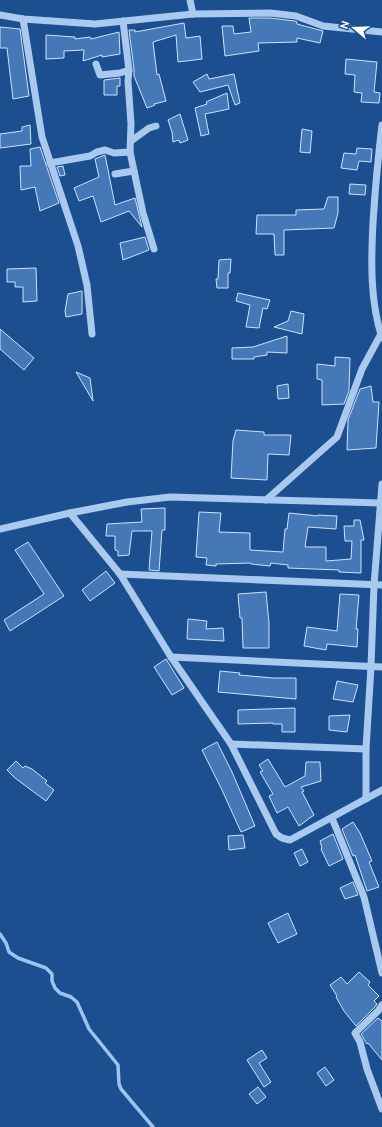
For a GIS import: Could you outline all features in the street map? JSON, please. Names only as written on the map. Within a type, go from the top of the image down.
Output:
[{"type":"street","points":[[190,0],[193,14]]},
{"type":"street","points":[[0,15],[23,19],[95,24],[193,14],[270,13],[296,16],[323,26],[382,32]]},
{"type":"street","points":[[23,19],[42,137],[78,246],[87,285],[92,334]]},
{"type":"street","points":[[123,21],[129,70],[128,81],[131,112],[130,152],[143,214],[154,249]]},
{"type":"street","points":[[96,64],[100,75],[120,73],[129,70]]},
{"type":"street","points":[[266,500],[337,437],[362,369],[381,336],[377,322],[372,279],[372,257],[376,175],[382,125]]},
{"type":"street","points":[[131,141],[149,128],[156,126]]},
{"type":"street","points":[[50,163],[90,156],[105,150],[114,153],[130,152]]},
{"type":"street","points":[[114,174],[134,171]]},
{"type":"street","points":[[366,799],[366,750],[374,585],[382,484]]},
{"type":"street","points":[[0,529],[127,502],[170,497],[381,503]]},
{"type":"street","points":[[70,513],[120,574],[171,656],[231,744],[276,834],[282,838],[290,840],[382,790]]},
{"type":"street","points":[[120,574],[382,585]]},
{"type":"street","points":[[171,656],[382,667]]},
{"type":"street","points":[[231,744],[366,750]]},
{"type":"street","points":[[332,818],[364,897],[382,973]]},
{"type":"street","points":[[382,1005],[355,1033],[360,1042],[367,1069],[382,1109]]},
{"type":"building","points":[[249,18],[270,18],[295,21],[297,24],[323,31],[320,43],[297,38],[297,42],[258,43],[259,51],[225,56],[222,26],[233,26],[234,34],[251,32]]},
{"type":"building","points":[[184,23],[186,38],[200,36],[202,59],[178,62],[176,35],[153,42],[157,75],[159,74],[166,101],[154,104],[155,105],[147,108],[134,76],[129,30],[135,30],[135,32]]},
{"type":"building","points":[[0,27],[20,29],[29,96],[13,99],[7,48],[0,48]]},
{"type":"building","points":[[119,32],[120,54],[102,57],[102,55],[83,61],[84,50],[64,51],[64,58],[46,59],[46,35],[75,37],[75,39],[90,37],[91,39]]},
{"type":"building","points":[[346,59],[377,62],[374,92],[380,93],[379,103],[361,102],[362,93],[354,92],[355,75],[345,74]]},
{"type":"building","points":[[207,74],[209,79],[234,74],[240,103],[235,105],[228,85],[200,92],[193,82]]},
{"type":"building","points":[[120,78],[120,86],[117,86],[117,95],[104,95],[104,80]]},
{"type":"building","points":[[227,93],[229,109],[205,114],[209,134],[201,136],[195,108],[207,104],[206,102]]},
{"type":"building","points":[[180,114],[188,140],[180,143],[179,140],[173,142],[172,132],[168,120]]},
{"type":"building","points":[[30,125],[31,144],[0,148],[0,134],[22,131],[22,127]]},
{"type":"building","points":[[302,129],[312,131],[310,153],[300,152]]},
{"type":"building","points":[[40,147],[59,203],[40,211],[35,187],[21,190],[20,166],[31,166],[30,149]]},
{"type":"building","points":[[357,148],[372,149],[371,162],[359,161],[357,170],[341,168],[344,153],[356,154]]},
{"type":"building","points":[[105,155],[115,205],[135,198],[142,227],[129,211],[101,222],[93,196],[79,201],[74,188],[99,177],[95,159]]},
{"type":"building","points":[[63,166],[65,175],[60,176],[57,167]]},
{"type":"building","points":[[350,184],[366,185],[365,195],[349,194]]},
{"type":"building","points":[[328,197],[338,197],[338,213],[334,228],[284,230],[284,255],[275,255],[274,234],[256,234],[257,215],[296,215],[296,210],[324,209]]},
{"type":"building","points":[[145,237],[149,250],[123,260],[120,243]]},
{"type":"building","points":[[231,259],[230,273],[228,273],[228,288],[217,288],[216,279],[218,279],[219,260]]},
{"type":"building","points":[[36,268],[37,301],[23,302],[23,287],[15,287],[15,282],[7,282],[7,269]]},
{"type":"building","points":[[82,291],[82,314],[66,317],[65,311],[68,294]]},
{"type":"building","points":[[238,293],[270,300],[267,309],[263,308],[259,328],[246,327],[250,305],[236,301]]},
{"type":"building","points":[[291,311],[304,314],[302,334],[274,327],[288,321]]},
{"type":"building","points":[[0,329],[34,358],[24,370],[0,349]]},
{"type":"building","points":[[287,336],[287,353],[267,352],[267,355],[254,357],[254,359],[232,359],[232,348],[253,347]]},
{"type":"building","points":[[335,357],[350,358],[349,391],[344,404],[322,405],[322,380],[317,379],[317,364],[335,366]]},
{"type":"building","points":[[76,372],[90,378],[93,401]]},
{"type":"building","points":[[288,384],[289,398],[278,399],[277,386]]},
{"type":"building","points":[[371,386],[373,402],[379,402],[376,448],[347,450],[348,420],[360,389]]},
{"type":"building","points":[[236,430],[264,432],[264,435],[291,435],[289,455],[268,454],[267,480],[231,478],[233,441]]},
{"type":"building","points":[[165,508],[165,530],[162,530],[159,571],[149,570],[152,531],[132,531],[129,555],[118,556],[118,551],[115,550],[115,536],[106,536],[107,524],[142,522],[141,509]]},
{"type":"building","points":[[199,512],[221,513],[219,532],[250,533],[250,550],[283,552],[285,529],[287,529],[289,513],[337,516],[336,529],[308,527],[305,547],[326,547],[326,561],[351,559],[352,541],[345,541],[344,526],[354,526],[354,520],[360,520],[364,540],[361,540],[361,573],[339,572],[339,570],[288,568],[288,565],[271,563],[270,566],[251,563],[216,564],[216,566],[206,565],[207,558],[196,557]]},
{"type":"building","points":[[28,542],[64,596],[10,631],[4,620],[44,594],[15,550]]},
{"type":"building","points":[[106,571],[115,583],[90,601],[82,590]]},
{"type":"building","points":[[266,592],[269,623],[269,648],[243,648],[242,618],[240,618],[238,594]]},
{"type":"building","points":[[340,594],[359,595],[356,629],[358,629],[357,647],[327,644],[326,650],[304,646],[307,627],[337,631]]},
{"type":"building","points":[[188,619],[207,621],[206,629],[223,628],[224,641],[187,639]]},
{"type":"building","points":[[166,659],[184,688],[172,695],[154,667]]},
{"type":"building","points":[[220,671],[240,673],[239,675],[273,678],[296,678],[296,699],[218,692]]},
{"type":"building","points":[[337,681],[358,685],[353,702],[333,699]]},
{"type":"building","points":[[295,708],[295,732],[282,732],[282,724],[238,724],[238,710]]},
{"type":"building","points":[[350,715],[347,732],[329,730],[329,716]]},
{"type":"building","points":[[217,742],[232,772],[255,826],[241,832],[202,750]]},
{"type":"building","points":[[268,759],[285,787],[305,776],[306,762],[320,762],[321,781],[301,787],[314,815],[299,826],[288,807],[277,813],[269,796],[273,794],[260,772],[263,771],[259,765]]},
{"type":"building","points":[[16,761],[23,768],[25,766],[32,769],[47,781],[45,783],[54,790],[46,801],[15,778],[7,770]]},
{"type":"building","points":[[353,822],[360,833],[372,861],[369,862],[379,887],[367,891],[355,855],[353,856],[342,829]]},
{"type":"building","points":[[333,834],[343,859],[329,866],[321,849],[320,841]]},
{"type":"building","points":[[243,835],[245,848],[229,850],[228,836]]},
{"type":"building","points":[[302,849],[308,862],[300,866],[294,853]]},
{"type":"building","points":[[353,882],[358,895],[345,899],[340,888]]},
{"type":"building","points":[[288,913],[297,934],[278,943],[268,923]]},
{"type":"building","points":[[359,972],[370,982],[368,985],[379,996],[374,1001],[377,1004],[374,1008],[356,1026],[344,1011],[330,985],[341,977],[347,984]]},
{"type":"building","points":[[378,1018],[382,1021],[382,1060],[368,1043],[367,1044],[361,1034]]},
{"type":"building","points":[[262,1050],[267,1058],[259,1063],[271,1082],[264,1087],[247,1060]]},
{"type":"building","points":[[325,1067],[334,1080],[326,1086],[317,1073]]},
{"type":"building","points":[[258,1087],[266,1097],[257,1104],[249,1094]]},
{"type":"waterway","points":[[0,934],[6,943],[9,952],[18,958],[46,968],[52,974],[52,981],[55,988],[60,993],[71,997],[77,1002],[89,1029],[118,1065],[119,1084],[121,1089],[153,1127]]}]
